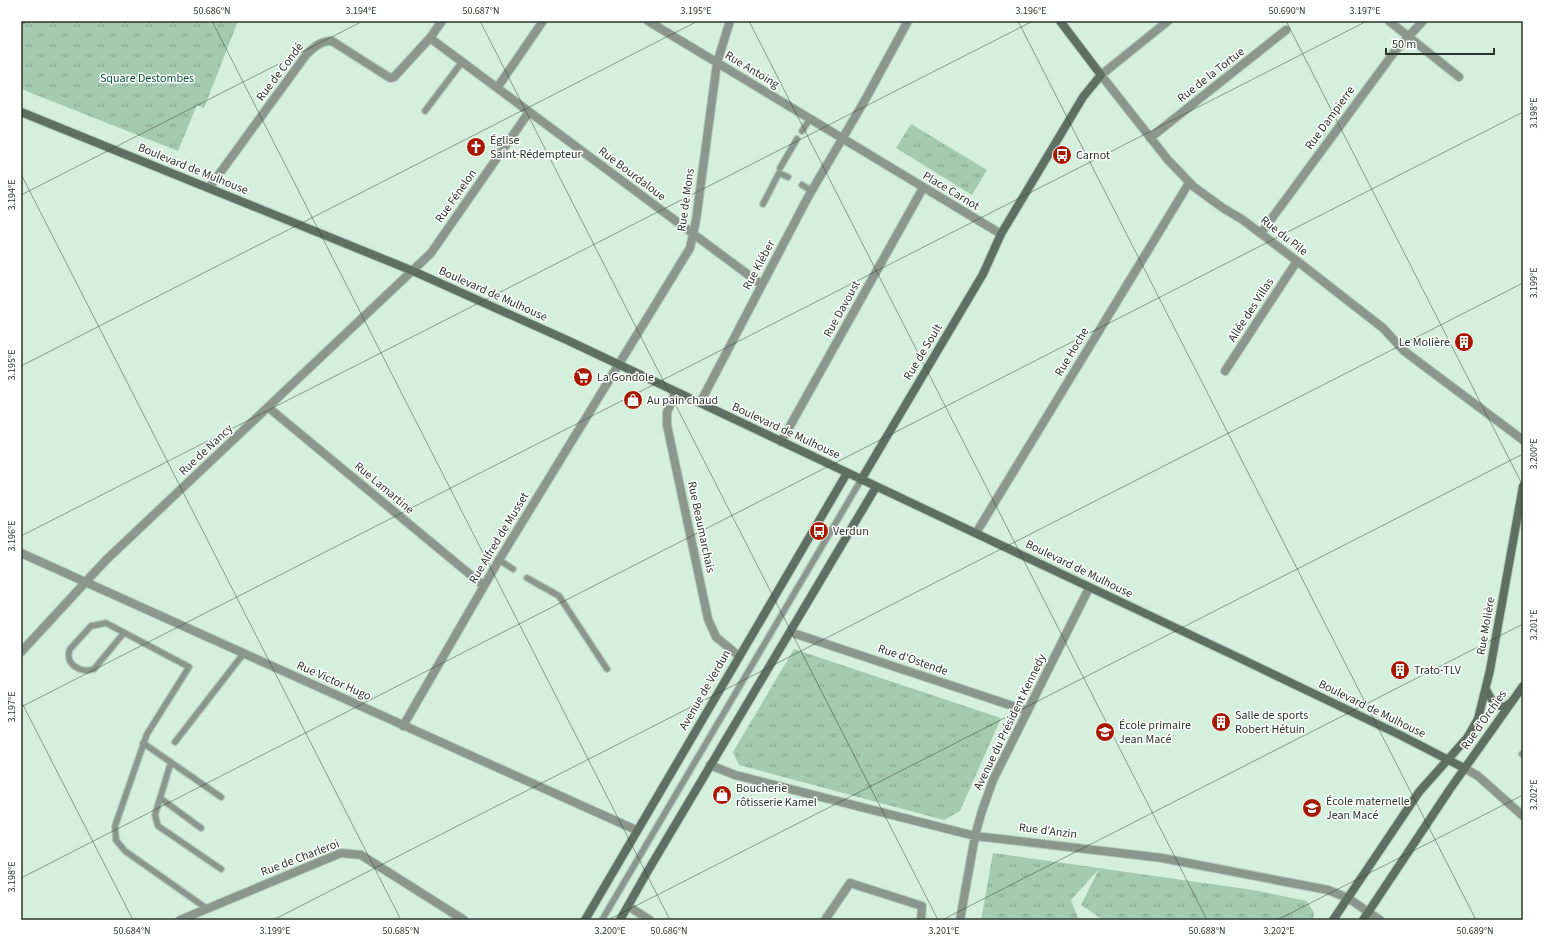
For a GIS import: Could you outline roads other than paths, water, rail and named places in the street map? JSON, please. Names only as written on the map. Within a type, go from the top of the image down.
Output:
[{"type":"street","name":"Rue de Condé","points":[[209,188],[306,55],[315,46],[325,41],[332,41],[390,78],[394,77],[430,38],[442,21]]},
{"type":"street","points":[[497,88],[543,21]]},
{"type":"street","name":"Rue Antoing","points":[[648,21],[842,139]]},
{"type":"street","name":"Rue de Mons","points":[[620,365],[685,257],[694,236],[718,63],[730,21]]},
{"type":"street","points":[[842,139],[908,21]]},
{"type":"street","name":"Rue du Pile","points":[[1060,21],[1150,138],[1189,183],[1219,206],[1239,217],[1261,233],[1383,328],[1404,351],[1523,440]]},
{"type":"street","points":[[1001,234],[1083,97],[1101,75],[1168,21]]},
{"type":"street","points":[[1389,21],[1459,77]]},
{"type":"street","name":"Rue Dampierre","points":[[1261,233],[1408,36],[1423,21]]},
{"type":"street","name":"Rue de la Tortue","points":[[1150,138],[1286,30]]},
{"type":"street","name":"Rue Bourdaloue","points":[[430,38],[694,236],[762,285]]},
{"type":"street","name":"Boulevard de Mulhouse","points":[[21,112],[413,271],[620,365],[976,533],[1464,768]]},
{"type":"street","name":"Rue Fénelon","points":[[413,271],[431,253],[529,112]]},
{"type":"street","name":"Place Carnot","points":[[842,139],[1001,234]]},
{"type":"street","name":"Rue Kléber","points":[[700,403],[812,191],[842,139]]},
{"type":"street","name":"Rue Hoche","points":[[976,533],[1189,183]]},
{"type":"street","name":"Rue Davoust","points":[[781,442],[923,188]]},
{"type":"street","name":"Rue de Soult","points":[[861,480],[983,274],[1001,234]]},
{"type":"street","name":"Allée des Villas","points":[[1225,371],[1297,261]]},
{"type":"street","name":"Rue de Nancy","points":[[21,652],[85,582],[413,271]]},
{"type":"street","name":"Rue Alfred de Musset","points":[[404,726],[499,560],[620,365]]},
{"type":"street","name":"Rue Beaumarchais","points":[[676,392],[667,412],[667,425],[708,619],[716,637],[739,656]]},
{"type":"street","name":"Rue Lamartine","points":[[269,408],[484,586]]},
{"type":"street","name":"Avenue de Verdun","points":[[585,920],[636,830],[847,473]]},
{"type":"street","name":"Rue Molière","points":[[1333,920],[1419,792],[1467,738],[1478,719],[1486,689],[1523,486]]},
{"type":"street","points":[[620,920],[710,765],[876,487]]},
{"type":"street","name":"Rue Victor Hugo","points":[[21,553],[636,830]]},
{"type":"street","name":"Avenue du Président Kennedy","points":[[960,920],[980,814],[993,780],[1089,588]]},
{"type":"street","name":"Rue d'Ostende","points":[[790,632],[1028,711]]},
{"type":"street","name":"Rue d'Orchies","points":[[1363,920],[1464,768],[1523,686]]},
{"type":"street","points":[[1486,689],[1491,699],[1498,705],[1505,707],[1510,703]]},
{"type":"street","name":"Rue d'Anzin","points":[[710,765],[735,775],[975,836],[1079,847],[1162,858],[1328,890],[1348,898],[1380,920]]},
{"type":"street","points":[[1464,768],[1478,776],[1523,816]]},
{"type":"street","name":"Rue de Charleroi","points":[[180,920],[341,853],[347,852],[361,855],[464,920]]},
{"type":"street","points":[[825,920],[850,883],[922,906],[921,920]]},
{"type":"street","points":[[628,906],[650,920]]},
{"type":"lane","points":[[425,111],[462,62]]},
{"type":"lane","points":[[802,131],[810,119]]},
{"type":"lane","points":[[780,168],[797,139]]},
{"type":"lane","points":[[763,204],[779,173],[788,178]]},
{"type":"lane","points":[[802,184],[812,191]]},
{"type":"lane","points":[[602,920],[861,480]]},
{"type":"lane","points":[[499,560],[513,569]]},
{"type":"lane","points":[[526,578],[559,596],[607,669]]},
{"type":"lane","points":[[124,634],[94,669],[82,671],[72,664],[69,659],[68,654],[70,649],[91,626],[106,623],[124,634],[189,667],[151,726],[143,743],[116,822],[116,840],[120,847],[132,857],[206,908]]},
{"type":"lane","points":[[175,742],[244,654]]},
{"type":"lane","points":[[143,743],[221,797]]},
{"type":"lane","points":[[171,762],[155,815],[158,826],[222,869]]},
{"type":"lane","points":[[160,798],[201,828]]},
{"type":"place","name":"Église Saint-Rédempteur","points":[[476,147]]},
{"type":"place","name":"Carnot","points":[[1062,155]]},
{"type":"place","name":"Le Molière","points":[[1464,342]]},
{"type":"place","name":"La Gondole","points":[[583,377]]},
{"type":"place","name":"Au pain chaud","points":[[633,400]]},
{"type":"place","name":"Verdun","points":[[819,531]]},
{"type":"place","name":"Trato-TLV","points":[[1400,670]]},
{"type":"place","name":"Salle de sports Robert Hétuin","points":[[1221,722]]},
{"type":"place","name":"École primaire Jean Macé","points":[[1105,732]]},
{"type":"place","name":"Boucherie rôtisserie Kamel","points":[[722,795]]},
{"type":"place","name":"École maternelle Jean Macé","points":[[1312,808]]},
{"type":"park label","name":"Square Destombes","points":[[147,78]]}]
